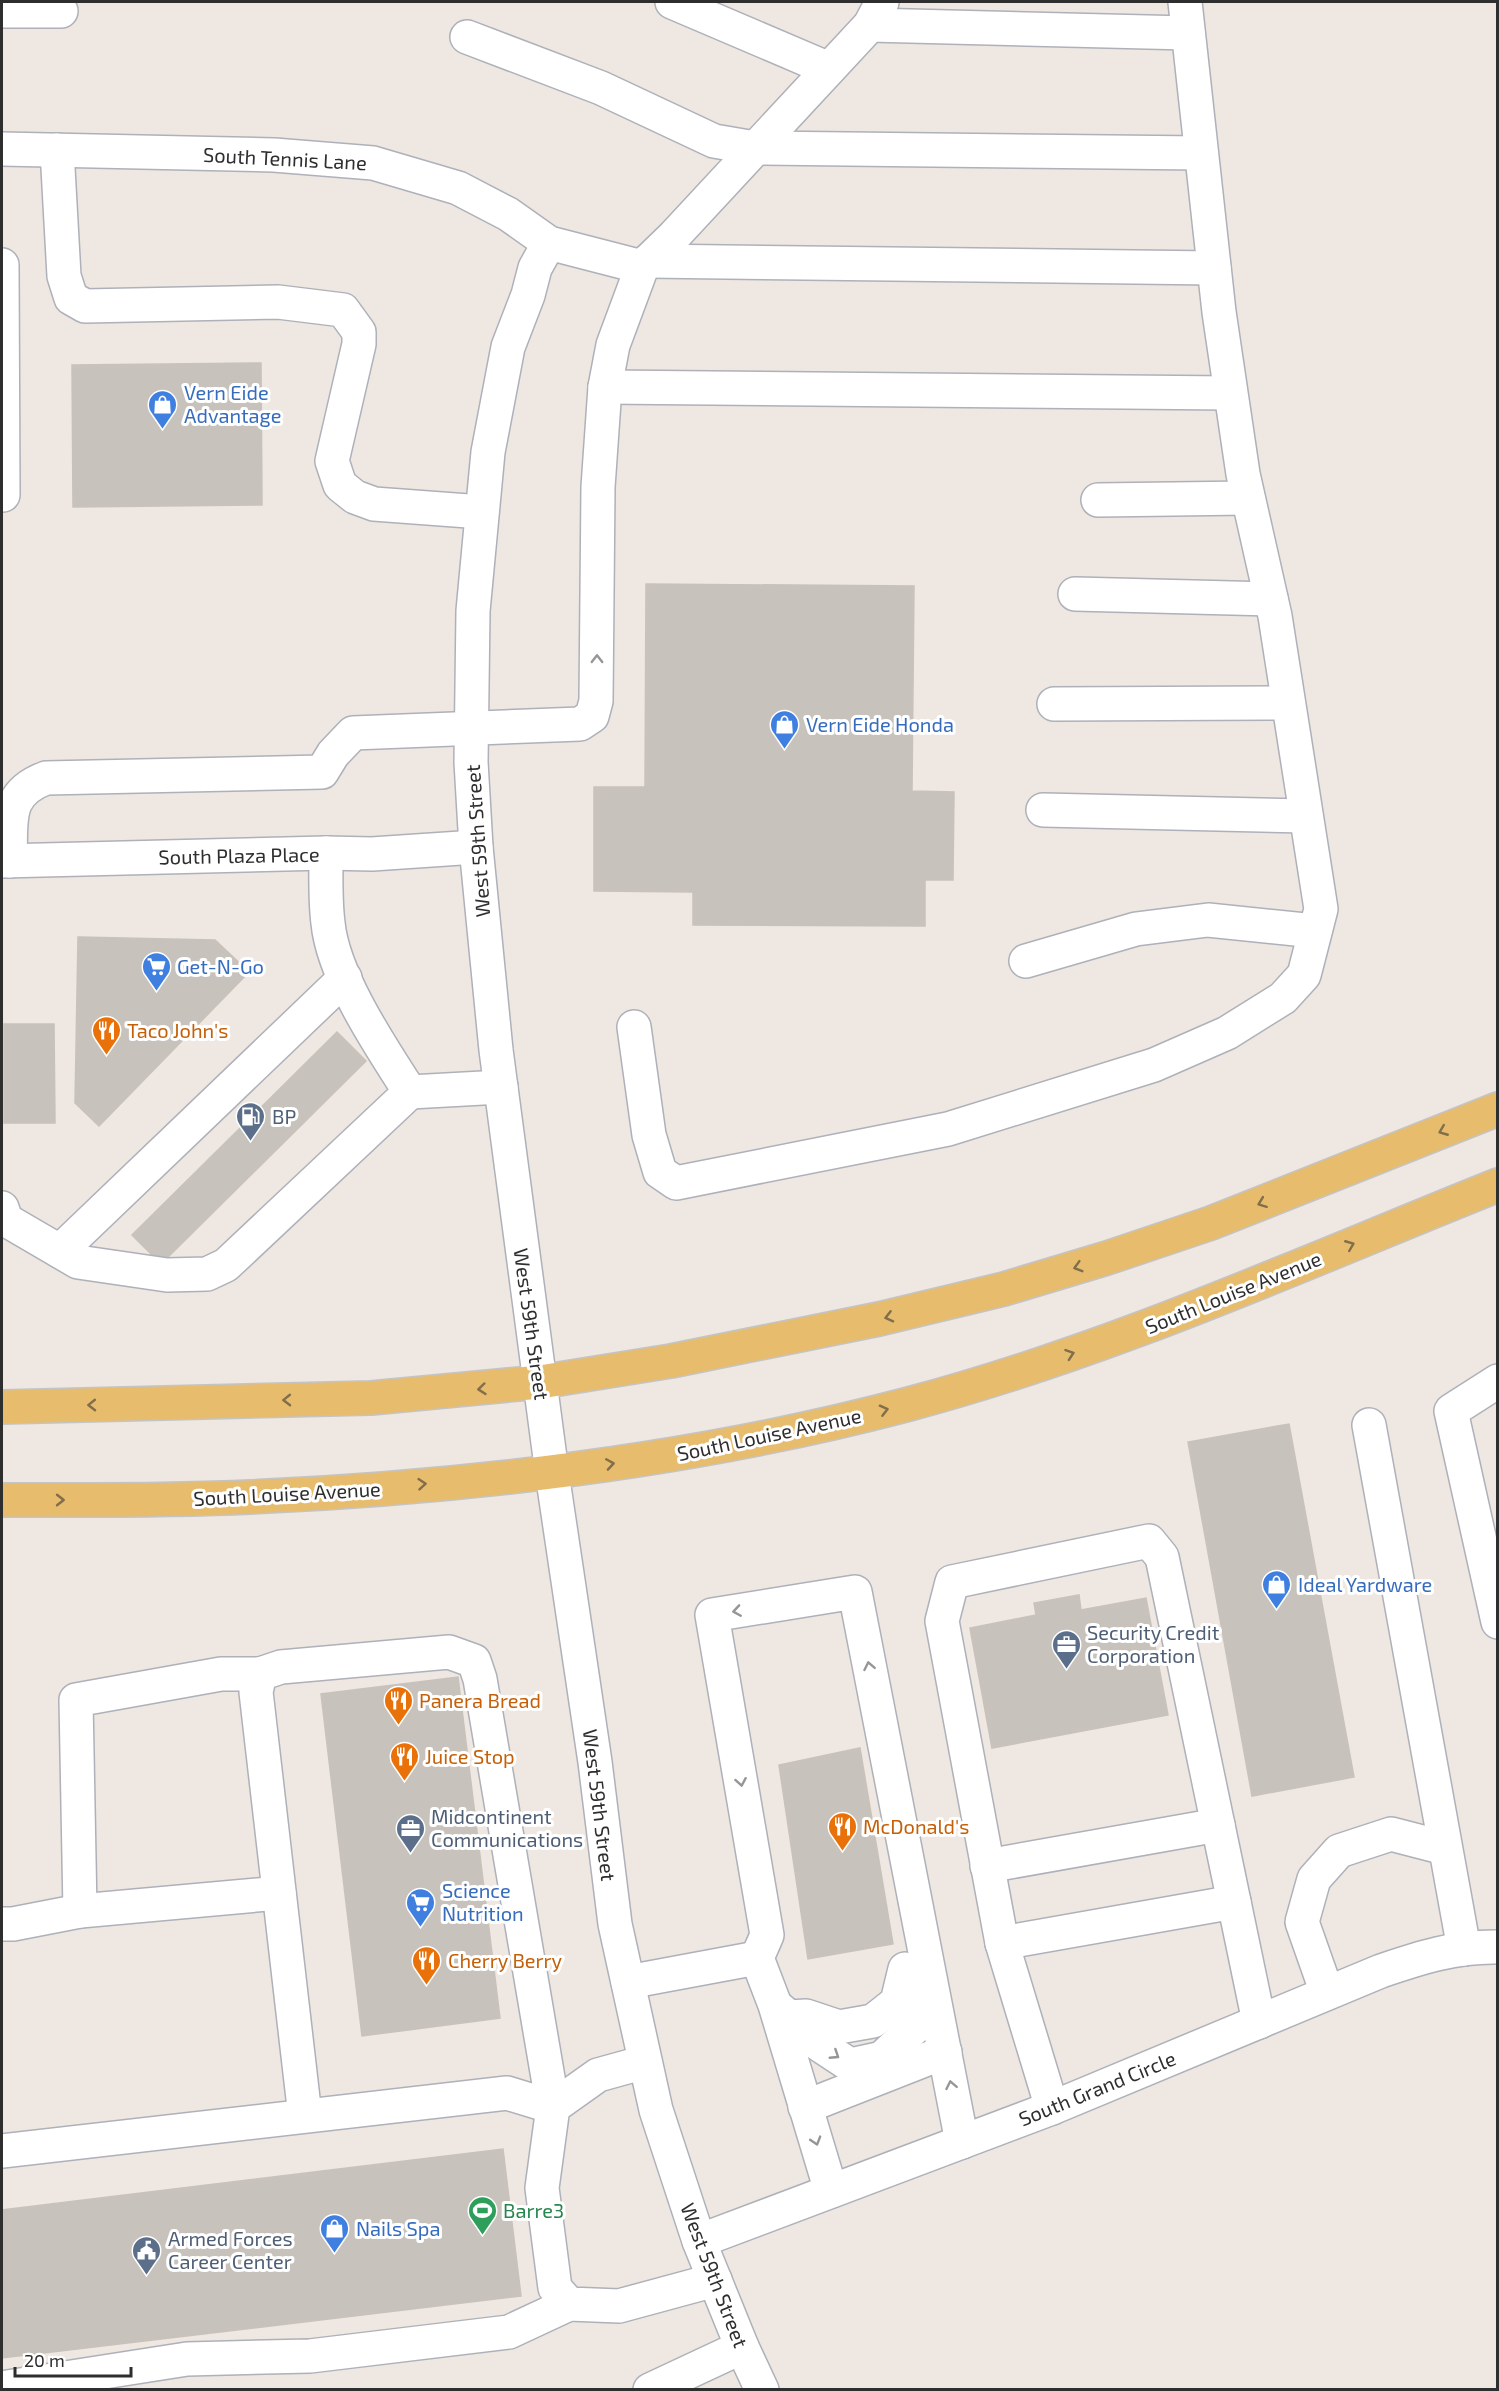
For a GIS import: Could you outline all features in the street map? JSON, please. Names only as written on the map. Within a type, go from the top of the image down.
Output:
[{"type":"main road","points":[[2,1407],[371,1398],[540,1382],[728,1350],[879,1319],[1004,1289],[1107,1258],[1211,1223],[1497,1109]]},
{"type":"main road","name":"South Louise Avenue","points":[[2,1500],[249,1497],[552,1473],[694,1451],[823,1425],[910,1404],[1025,1370],[1163,1321],[1497,1185]]},
{"type":"street","points":[[672,2],[829,69]]},
{"type":"street","points":[[2,11],[61,11]]},
{"type":"street","points":[[6,861],[13,805],[22,790],[46,778],[322,771],[333,754],[353,733],[580,724],[592,716],[596,700],[598,487],[605,387],[613,345],[645,264],[829,69],[876,13],[1186,17],[1230,393],[1248,498],[1271,599],[1321,909],[1304,975],[1283,998],[1227,1033],[1154,1065],[948,1129],[676,1183],[660,1172],[649,1135],[633,1027]]},
{"type":"street","points":[[467,37],[601,88],[714,141],[755,148],[1201,153]]},
{"type":"street","name":"South Tennis Lane","points":[[2,149],[274,155],[373,163],[458,188],[508,214],[549,243]]},
{"type":"street","points":[[57,150],[64,276],[71,298],[85,306],[278,302],[343,310],[359,332],[359,344],[332,461],[340,485],[355,497],[374,504],[482,512]]},
{"type":"street","points":[[549,243],[645,264],[1214,268]]},
{"type":"street","name":"West 59th Street","points":[[549,243],[535,268],[528,295],[508,347],[488,452],[472,611],[471,762],[476,847],[501,1087],[552,1473],[595,1762],[615,1924],[656,2110],[699,2241],[762,2390]]},
{"type":"street","points":[[2,265],[3,495]]},
{"type":"street","points":[[605,387],[1230,393]]},
{"type":"street","points":[[1098,500],[1248,498]]},
{"type":"street","points":[[1075,594],[1271,599]]},
{"type":"street","points":[[1054,704],[1288,703]]},
{"type":"street","points":[[1043,810],[1306,816]]},
{"type":"street","name":"South Plaza Place","points":[[6,861],[326,853],[372,854],[476,847]]},
{"type":"street","points":[[326,853],[328,925],[345,978],[375,1038],[410,1092]]},
{"type":"street","points":[[1026,962],[1136,929],[1208,920],[1315,931]]},
{"type":"street","points":[[60,1251],[345,978]]},
{"type":"street","points":[[3,1216],[78,1262],[167,1275],[207,1274],[226,1265],[410,1092],[501,1087]]},
{"type":"street","points":[[1497,1382],[1451,1411],[1486,1509],[1497,1622]]},
{"type":"street","points":[[1369,1425],[1464,1949]]},
{"type":"street","points":[[1052,2108],[1002,1943],[987,1866],[942,1621],[952,1582],[1149,1541],[1162,1557],[1259,2022]]},
{"type":"street","points":[[831,2191],[805,2108],[782,2011],[757,1958],[767,1935],[712,1614],[855,1592],[962,2142]]},
{"type":"street","points":[[80,1911],[76,1700],[221,1674],[260,1674],[282,1667],[450,1652],[474,1661],[480,1679],[553,2108],[542,2188],[555,2288],[569,2304]]},
{"type":"street","points":[[260,1674],[256,1692],[305,2116]]},
{"type":"street","points":[[782,2011],[806,2036],[850,2065],[882,2058],[914,2028],[914,1996],[905,1969],[866,1726],[876,1702]]},
{"type":"street","points":[[987,1866],[1218,1825]]},
{"type":"street","points":[[1327,1993],[1302,1922],[1314,1879],[1340,1851],[1391,1834],[1445,1848]]},
{"type":"street","points":[[2,1924],[14,1924],[80,1911],[279,1893]]},
{"type":"street","points":[[1002,1943],[1234,1902]]},
{"type":"street","name":"South Grand Circle","points":[[699,2241],[1052,2108],[1381,1971],[1422,1957],[1464,1949],[1497,1947]]},
{"type":"street","points":[[628,1982],[757,1958]]},
{"type":"street","points":[[805,2108],[945,2052]]},
{"type":"street","points":[[553,2108],[598,2075],[645,2062]]},
{"type":"street","points":[[2,2151],[507,2093],[553,2108]]},
{"type":"street","points":[[2,2388],[187,2360],[310,2356],[509,2332],[569,2304],[619,2306],[715,2280]]},
{"type":"street","points":[[650,2390],[742,2347]]},
{"type":"building","points":[[261,363],[262,505],[73,507],[72,365]]},
{"type":"building","points":[[646,584],[914,586],[912,791],[954,792],[953,880],[925,880],[925,926],[693,925],[693,892],[594,891],[594,787],[645,787]]},
{"type":"building","points":[[78,937],[215,940],[249,972],[99,1126],[75,1103]]},
{"type":"building","points":[[4,1024],[54,1024],[55,1123],[4,1123]]},
{"type":"building","points":[[337,1032],[366,1061],[161,1264],[132,1235]]},
{"type":"building","points":[[1289,1424],[1354,1777],[1252,1796],[1188,1442]]},
{"type":"building","points":[[1079,1595],[1081,1610],[1146,1598],[1168,1715],[992,1748],[970,1628],[1036,1615],[1034,1603]]},
{"type":"building","points":[[458,1677],[500,2018],[362,2036],[321,1694]]},
{"type":"building","points":[[860,1748],[893,1944],[808,1959],[779,1765]]},
{"type":"building","points":[[503,2149],[521,2296],[2,2358],[2,2210]]},
{"type":"place","name":"Vern Eide Advantage","points":[[163,430]]},
{"type":"place","name":"Vern Eide Honda","points":[[785,750]]},
{"type":"place","name":"Get-N-Go","points":[[156,992]]},
{"type":"place","name":"Taco John's","points":[[106,1056]]},
{"type":"place","name":"BP","points":[[251,1142]]},
{"type":"place","name":"Ideal Yardware","points":[[1277,1610]]},
{"type":"place","name":"Security Credit Corporation","points":[[1066,1670]]},
{"type":"place","name":"Panera Bread","points":[[398,1726]]},
{"type":"place","name":"Juice Stop","points":[[404,1782]]},
{"type":"place","name":"McDonald's","points":[[842,1852]]},
{"type":"place","name":"Midcontinent Communications","points":[[410,1854]]},
{"type":"place","name":"Science Nutrition","points":[[421,1928]]},
{"type":"place","name":"Cherry Berry","points":[[427,1986]]},
{"type":"place","name":"Barre3","points":[[482,2236]]},
{"type":"place","name":"Nails Spa","points":[[335,2254]]},
{"type":"place","name":"Armed Forces Career Center","points":[[147,2276]]}]
